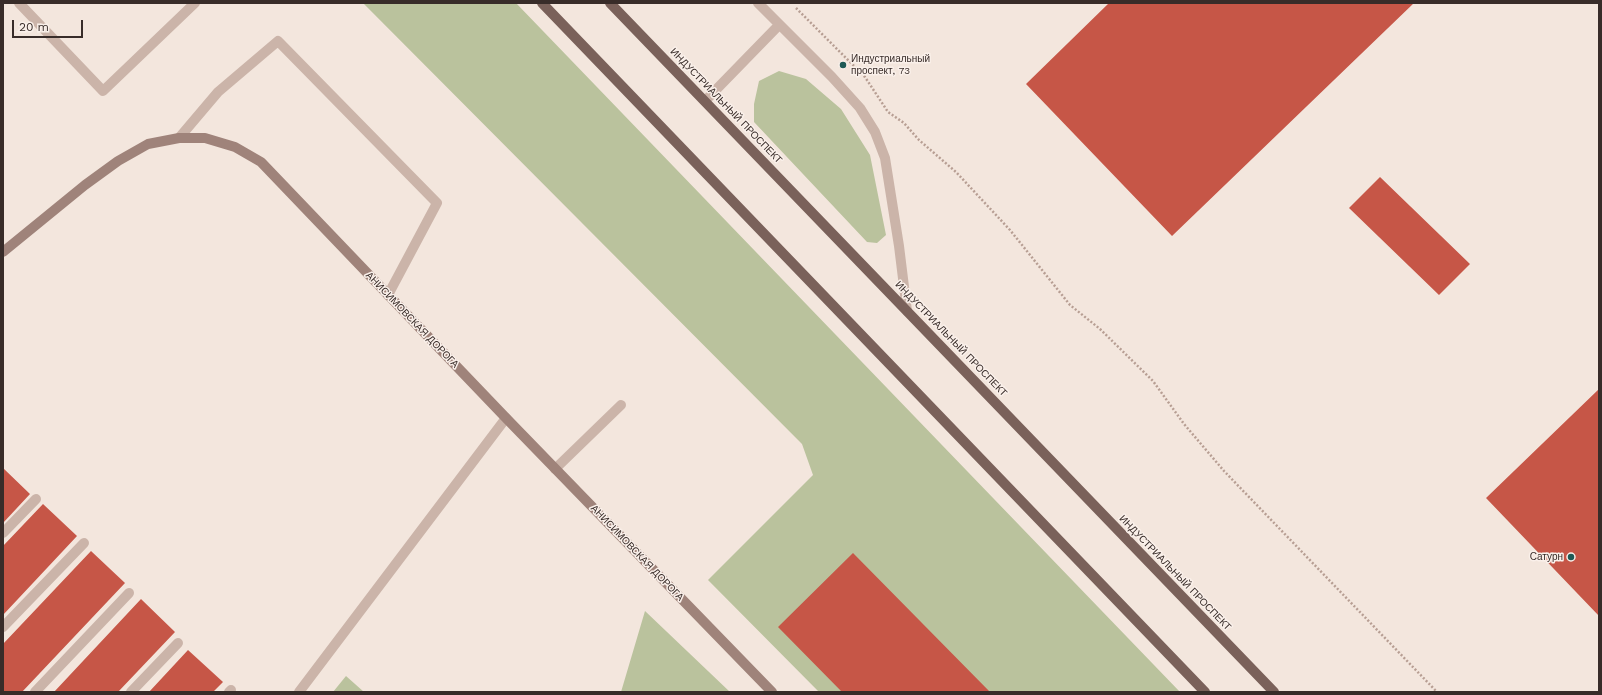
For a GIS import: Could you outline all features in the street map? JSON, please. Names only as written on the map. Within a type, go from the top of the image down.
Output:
[{"type":"main road","points":[[542,3],[1205,692]]},
{"type":"main road","name":"ИНДУСТРИАЛЬНЫЙ ПРОСПЕКТ","points":[[610,3],[1274,692]]},
{"type":"street","points":[[19,3],[103,91],[195,3]]},
{"type":"street","points":[[758,3],[832,77],[860,108],[875,132],[885,158],[899,246],[907,311]]},
{"type":"street","points":[[705,101],[779,25]]},
{"type":"street","points":[[179,138],[218,92],[278,41],[437,203],[388,295]]},
{"type":"street","name":"АНИСИМОВСКАЯ ДОРОГА","points":[[3,252],[85,185],[118,161],[148,144],[179,138],[206,138],[235,147],[261,162],[555,469],[772,692]]},
{"type":"street","points":[[555,469],[621,405]]},
{"type":"street","points":[[299,692],[506,418]]},
{"type":"street","points":[[3,533],[36,499]]},
{"type":"street","points":[[3,627],[84,543]]},
{"type":"street","points":[[35,692],[129,593]]},
{"type":"street","points":[[131,692],[178,643]]},
{"type":"path","points":[[796,8],[865,76],[888,112],[904,123],[919,140],[956,172],[1004,225],[1070,304],[1100,329],[1153,381],[1184,424],[1224,471],[1437,692]]},
{"type":"green space","points":[[363,3],[516,3],[1180,692],[819,692],[708,580],[813,475],[802,444]]},
{"type":"green space","points":[[779,71],[806,79],[841,109],[870,155],[886,235],[877,243],[867,242],[754,122],[754,104],[759,81]]},
{"type":"green space","points":[[645,611],[730,692],[621,692]]},
{"type":"green space","points":[[346,676],[364,692],[333,692]]},
{"type":"building","points":[[1109,3],[1414,3],[1172,236],[1026,84]]},
{"type":"building","points":[[1380,177],[1470,264],[1439,295],[1349,208]]},
{"type":"building","name":"Сатурн","points":[[1599,389],[1599,616],[1486,498]]},
{"type":"building","points":[[3,468],[30,494],[3,523]]},
{"type":"building","points":[[43,504],[77,536],[3,615],[3,546]]},
{"type":"building","points":[[91,551],[125,583],[22,692],[3,692],[3,644]]},
{"type":"building","points":[[853,553],[990,692],[842,692],[778,627]]},
{"type":"building","points":[[141,599],[175,632],[118,692],[54,692]]},
{"type":"building","points":[[188,650],[223,682],[213,692],[149,692]]},
{"type":"place","name":"Индустриальный проспект, 73","points":[[843,65]]},
{"type":"place","name":"Сатурн","points":[[1571,557]]}]
